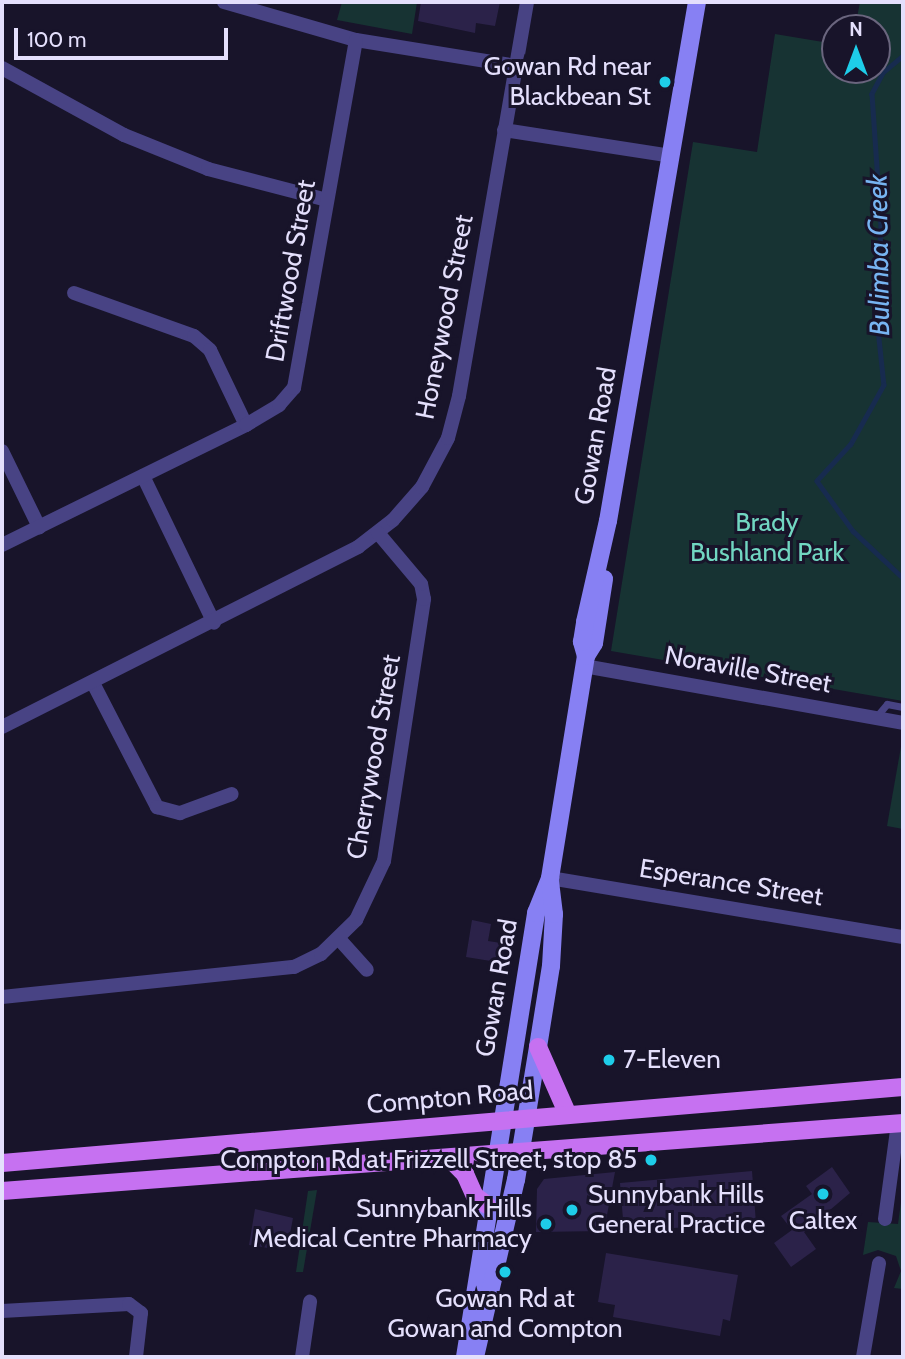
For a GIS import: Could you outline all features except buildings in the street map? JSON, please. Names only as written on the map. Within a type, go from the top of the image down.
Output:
[{"type":"main road","name":"Gowan Road","points":[[465,1357],[487,1205],[536,913],[550,878],[585,661],[582,642],[584,622],[608,521],[696,2]]},
{"type":"main road","name":"Gowan Road","points":[[475,1357],[520,1153],[551,965],[554,915],[550,878]]},
{"type":"main road","points":[[538,1047],[568,1115]]},
{"type":"main road","name":"Compton Road","points":[[2,1163],[903,1087]]},
{"type":"main road","points":[[2,1191],[900,1123]]},
{"type":"main road","points":[[449,1158],[465,1174],[475,1196],[487,1205]]},
{"type":"street","points":[[224,2],[356,40],[517,65]]},
{"type":"street","name":"Honeywood Street","points":[[2,727],[214,623],[378,533],[422,487],[455,415],[527,2]]},
{"type":"street","name":"Driftwood Street","points":[[2,545],[246,425],[279,405],[294,388],[356,40]]},
{"type":"street","points":[[2,68],[52,99],[148,145],[208,169],[327,200]]},
{"type":"street","points":[[504,130],[671,156]]},
{"type":"street","points":[[74,293],[194,336],[210,350],[246,425]]},
{"type":"street","points":[[2,451],[39,527]]},
{"type":"street","points":[[143,476],[214,623]]},
{"type":"street","name":"Cherrywood Street","points":[[2,997],[265,973],[294,967],[340,940],[372,893],[384,861],[424,607],[421,584],[378,533]]},
{"type":"street","name":"Noraville Street","points":[[585,661],[903,723]]},
{"type":"street","points":[[93,683],[157,807],[180,813],[232,794]]},
{"type":"street","name":"Esperance Street","points":[[550,878],[903,937]]},
{"type":"street","points":[[340,940],[367,970]]},
{"type":"street","points":[[885,1219],[900,1123]]},
{"type":"street","points":[[863,1357],[879,1263]]},
{"type":"street","points":[[302,1357],[310,1302]]},
{"type":"street","points":[[2,1311],[129,1304],[141,1312],[136,1357]]},
{"type":"lane","points":[[875,718],[887,704],[903,707]]},
{"type":"green space","points":[[342,2],[417,2],[412,34],[337,20]]},
{"type":"green space","name":"Brady Bushland Park","points":[[860,2],[903,2],[903,701],[611,651],[693,142],[757,152],[775,34],[821,42],[821,84],[891,84],[891,14],[858,14]]},
{"type":"green space","points":[[903,742],[903,829],[887,826]]},
{"type":"green space","points":[[903,1187],[903,1289],[894,1288],[901,1271],[896,1256],[878,1250],[863,1255],[868,1222],[898,1224]]},
{"type":"green space","points":[[317,1190],[303,1272],[296,1272],[308,1191]]},
{"type":"waterway","name":"Bulimba Creek","points":[[903,56],[883,73],[872,94],[881,226],[877,320],[884,385],[851,444],[817,481],[853,531],[903,578]]},
{"type":"place","name":"Gowan Rd near Blackbean St","points":[[665,82]]},
{"type":"place","name":"7-Eleven","points":[[609,1060]]},
{"type":"place","name":"Compton Rd at Frizzell Street, stop 85","points":[[651,1160]]},
{"type":"place","name":"Caltex","points":[[823,1194]]},
{"type":"place","name":"Sunnybank Hills General Practice","points":[[572,1210]]},
{"type":"place","name":"Sunnybank Hills Medical Centre Pharmacy","points":[[546,1224]]},
{"type":"place","name":"Gowan Rd at Gowan and Compton","points":[[505,1272]]}]
